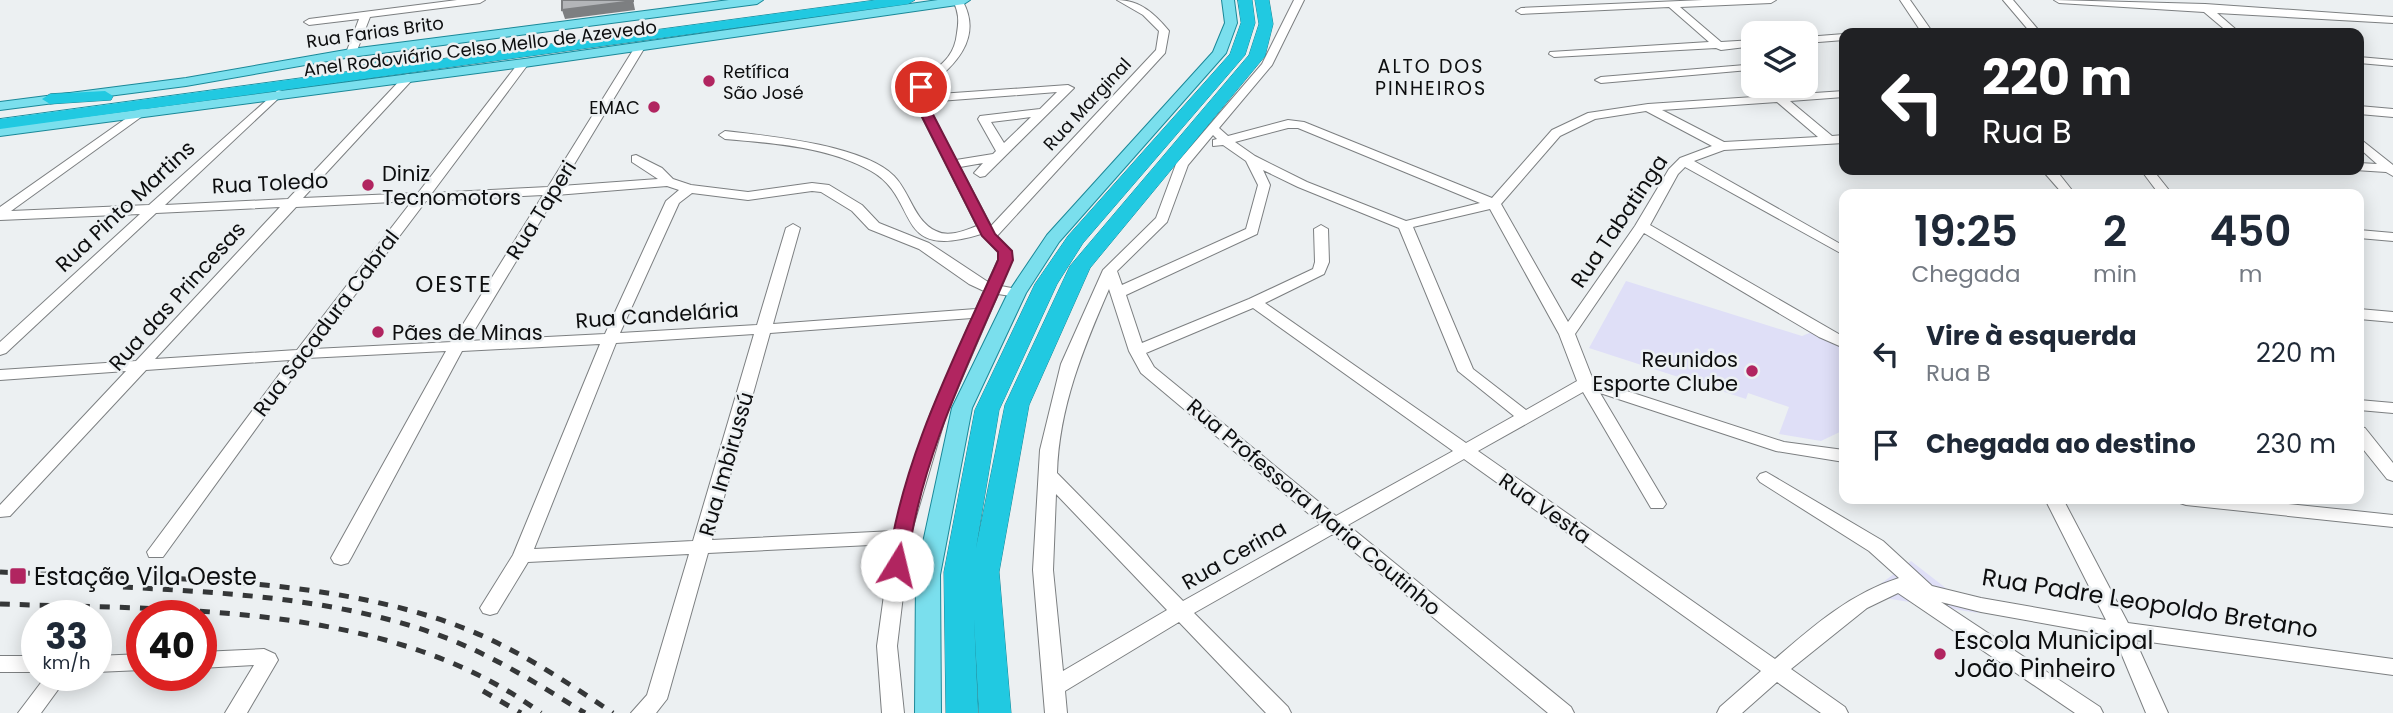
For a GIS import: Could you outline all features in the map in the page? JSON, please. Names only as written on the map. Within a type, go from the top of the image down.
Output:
[{"type":"highway","name":"Anel Rodoviário Celso Mello de Azevedo","points":[[0,116],[714,22],[908,0]]},
{"type":"highway","points":[[962,713],[958,572],[987,410],[1046,284],[1075,240],[1237,55],[1248,23],[1245,0]]},
{"type":"highway","points":[[995,713],[985,572],[1017,405],[1080,266],[1257,56],[1266,24],[1262,0]]},
{"type":"highway","name":"Anel Rodoviário Celso Mello de Azevedo","points":[[0,124],[403,73],[714,22],[866,7]]},
{"type":"highway","points":[[50,99],[192,90]]},
{"type":"main road","name":"Rua Farias Brito","points":[[0,106],[197,80],[351,53],[574,24],[676,6],[757,0]]},
{"type":"main road","name":"Anel Rodoviário Celso Mello de Azevedo","points":[[0,132],[403,73],[524,63],[640,47],[866,7],[964,0]]},
{"type":"main road","points":[[928,713],[928,575],[962,408],[1017,293],[1053,239],[1219,54],[1231,23],[1228,0]]},
{"type":"main road","points":[[365,67],[574,24]]},
{"type":"street","points":[[309,22],[480,0]]},
{"type":"street","name":"Rua Marginal","points":[[988,232],[1161,51],[1164,31],[1147,13],[1122,0]]},
{"type":"street","points":[[1056,713],[1043,570],[1049,450],[1069,363],[1110,270],[1162,219],[1182,164],[1192,148],[1267,65],[1299,0]]},
{"type":"street","points":[[1521,11],[1771,0]]},
{"type":"street","points":[[1905,0],[1924,28]]},
{"type":"street","points":[[2008,0],[2032,28]]},
{"type":"street","points":[[2059,0],[2393,20]]},
{"type":"street","points":[[2197,0],[2229,28]]},
{"type":"street","points":[[893,713],[887,646],[901,537],[937,415],[992,288],[1004,268],[1005,251],[988,232],[919,99],[921,87],[956,58],[962,48],[964,10],[958,1]]},
{"type":"street","points":[[1673,6],[1741,64]]},
{"type":"street","points":[[351,53],[366,14]]},
{"type":"street","points":[[1818,39],[1839,37]]},
{"type":"street","points":[[1554,54],[1741,44]]},
{"type":"street","name":"Rua Taperi","points":[[341,558],[455,349],[640,47]]},
{"type":"street","points":[[2364,60],[2393,63]]},
{"type":"street","name":"Rua Sacadura Cabral","points":[[156,552],[421,195],[524,63]]},
{"type":"street","points":[[1601,80],[1741,71]]},
{"type":"street","name":"Rua das Princesas","points":[[4,512],[146,363],[403,73]]},
{"type":"street","points":[[919,99],[1068,88],[980,173]]},
{"type":"street","name":"Rua Pinto Martins","points":[[0,350],[278,93]]},
{"type":"street","points":[[1212,128],[1224,141],[1252,161],[1405,225],[1494,204],[1556,133],[1592,116],[1648,107],[1839,94]]},
{"type":"street","points":[[1781,99],[1828,139]]},
{"type":"street","points":[[1648,107],[1722,146]]},
{"type":"street","points":[[2364,110],[2393,113]]},
{"type":"street","points":[[0,214],[142,112]]},
{"type":"street","points":[[999,154],[984,119],[1043,112]]},
{"type":"street","points":[[1192,148],[1288,124],[1300,125],[1494,204],[1567,334],[1586,383],[1657,504]]},
{"type":"street","points":[[724,135],[754,137],[847,156],[887,176],[923,229],[932,236],[988,232]]},
{"type":"street","name":"Rua Tabatinga","points":[[1567,334],[1642,226],[1673,172],[1684,161],[1722,146],[1839,139]]},
{"type":"street","points":[[2364,146],[2392,170]]},
{"type":"street","points":[[954,164],[999,154]]},
{"type":"street","points":[[635,159],[658,171],[667,182],[689,189],[748,196],[812,187],[824,188],[857,208],[874,226],[923,246],[992,288],[1017,293]]},
{"type":"street","points":[[1118,293],[1252,231],[1264,186],[1252,161]]},
{"type":"street","points":[[1684,161],[1839,248]]},
{"type":"street","points":[[2364,167],[2392,170]]},
{"type":"street","points":[[2052,175],[2065,189]]},
{"type":"street","points":[[2151,175],[2162,189]]},
{"type":"street","name":"Rua Toledo","points":[[0,214],[153,210],[421,195],[552,191],[667,182]]},
{"type":"street","points":[[489,608],[522,556],[610,339],[673,201],[689,189]]},
{"type":"street","points":[[1405,225],[1466,371],[1524,416]]},
{"type":"street","points":[[1642,226],[1839,340]]},
{"type":"street","name":"Rua Imbirussú","points":[[649,706],[703,546],[793,228]]},
{"type":"street","points":[[1137,351],[1254,302],[1319,271],[1322,262],[1321,229]]},
{"type":"street","points":[[2364,234],[2393,237]]},
{"type":"street","name":"Rua Professora Maria Coutinho","points":[[1110,270],[1137,351],[1147,370],[1563,713]]},
{"type":"street","name":"Rua Vesta","points":[[1254,302],[1837,713]]},
{"type":"street","name":"Rua Candelária","points":[[0,375],[146,363],[455,349],[764,330],[981,313]]},
{"type":"street","points":[[2364,314],[2393,317]]},
{"type":"street","points":[[1586,383],[1782,447],[1839,455]]},
{"type":"street","name":"Rua Cerina","points":[[1052,688],[1462,450],[1586,383]]},
{"type":"street","points":[[2364,405],[2393,408]]},
{"type":"street","points":[[2364,438],[2393,475]]},
{"type":"street","points":[[1047,474],[1280,713]]},
{"type":"street","points":[[1766,478],[1876,546],[1925,589]]},
{"type":"street","points":[[2057,504],[2121,630],[2157,713]]},
{"type":"street","points":[[2233,504],[2393,521]]},
{"type":"street","points":[[522,556],[901,537]]},
{"type":"street","points":[[1728,713],[1858,603],[1888,587],[1900,585],[2092,713]]},
{"type":"street","name":"Rua Padre Leopoldo Bretano","points":[[1900,585],[1925,589],[1981,605],[2121,630],[2393,667]]},
{"type":"street","points":[[217,659],[264,657],[268,660],[236,713]]},
{"type":"street","points":[[0,664],[21,664]]},
{"type":"street","points":[[29,713],[46,691]]},
{"type":"shaded area","name":"Reunidos Esporte Clube","points":[[1626,281],[1802,336],[1812,332],[1839,346],[1839,432],[1821,441],[1779,434],[1789,407],[1748,393],[1746,399],[1589,348]]},
{"type":"shaded area","points":[[1911,561],[1978,613],[1866,595]]},
{"type":"building","points":[[562,0],[633,0],[633,1],[562,10]]},
{"type":"railway","points":[[0,572],[234,582],[351,597],[407,610],[481,635],[521,655],[613,713]]},
{"type":"railway","points":[[123,587],[288,600],[370,615],[449,639],[518,673],[585,713]]},
{"type":"railway","points":[[0,604],[210,612],[281,619],[350,631],[418,650],[482,677],[541,713]]},
{"type":"railway","points":[[483,691],[521,713]]},
{"type":"place","name":"Retífica São José","points":[[709,81]]},
{"type":"place","name":"EMAC","points":[[654,107]]},
{"type":"place","name":"Diniz Tecnomotors","points":[[368,185]]},
{"type":"place","name":"Pães de Minas","points":[[378,332]]},
{"type":"place","name":"Reunidos Esporte Clube","points":[[1752,371]]},
{"type":"place","name":"Estação Vila Oeste","points":[[18,576]]},
{"type":"place","name":"Escola Municipal João Pinheiro","points":[[1940,654]]},
{"type":"district","name":"ALTO DOS PINHEIROS","points":[[1431,77]]},
{"type":"district","name":"OESTE","points":[[454,284]]},
{"type":"route","points":[[897,565],[901,537],[937,415],[1006,260],[1005,251],[989,236],[919,99],[921,87]]}]
